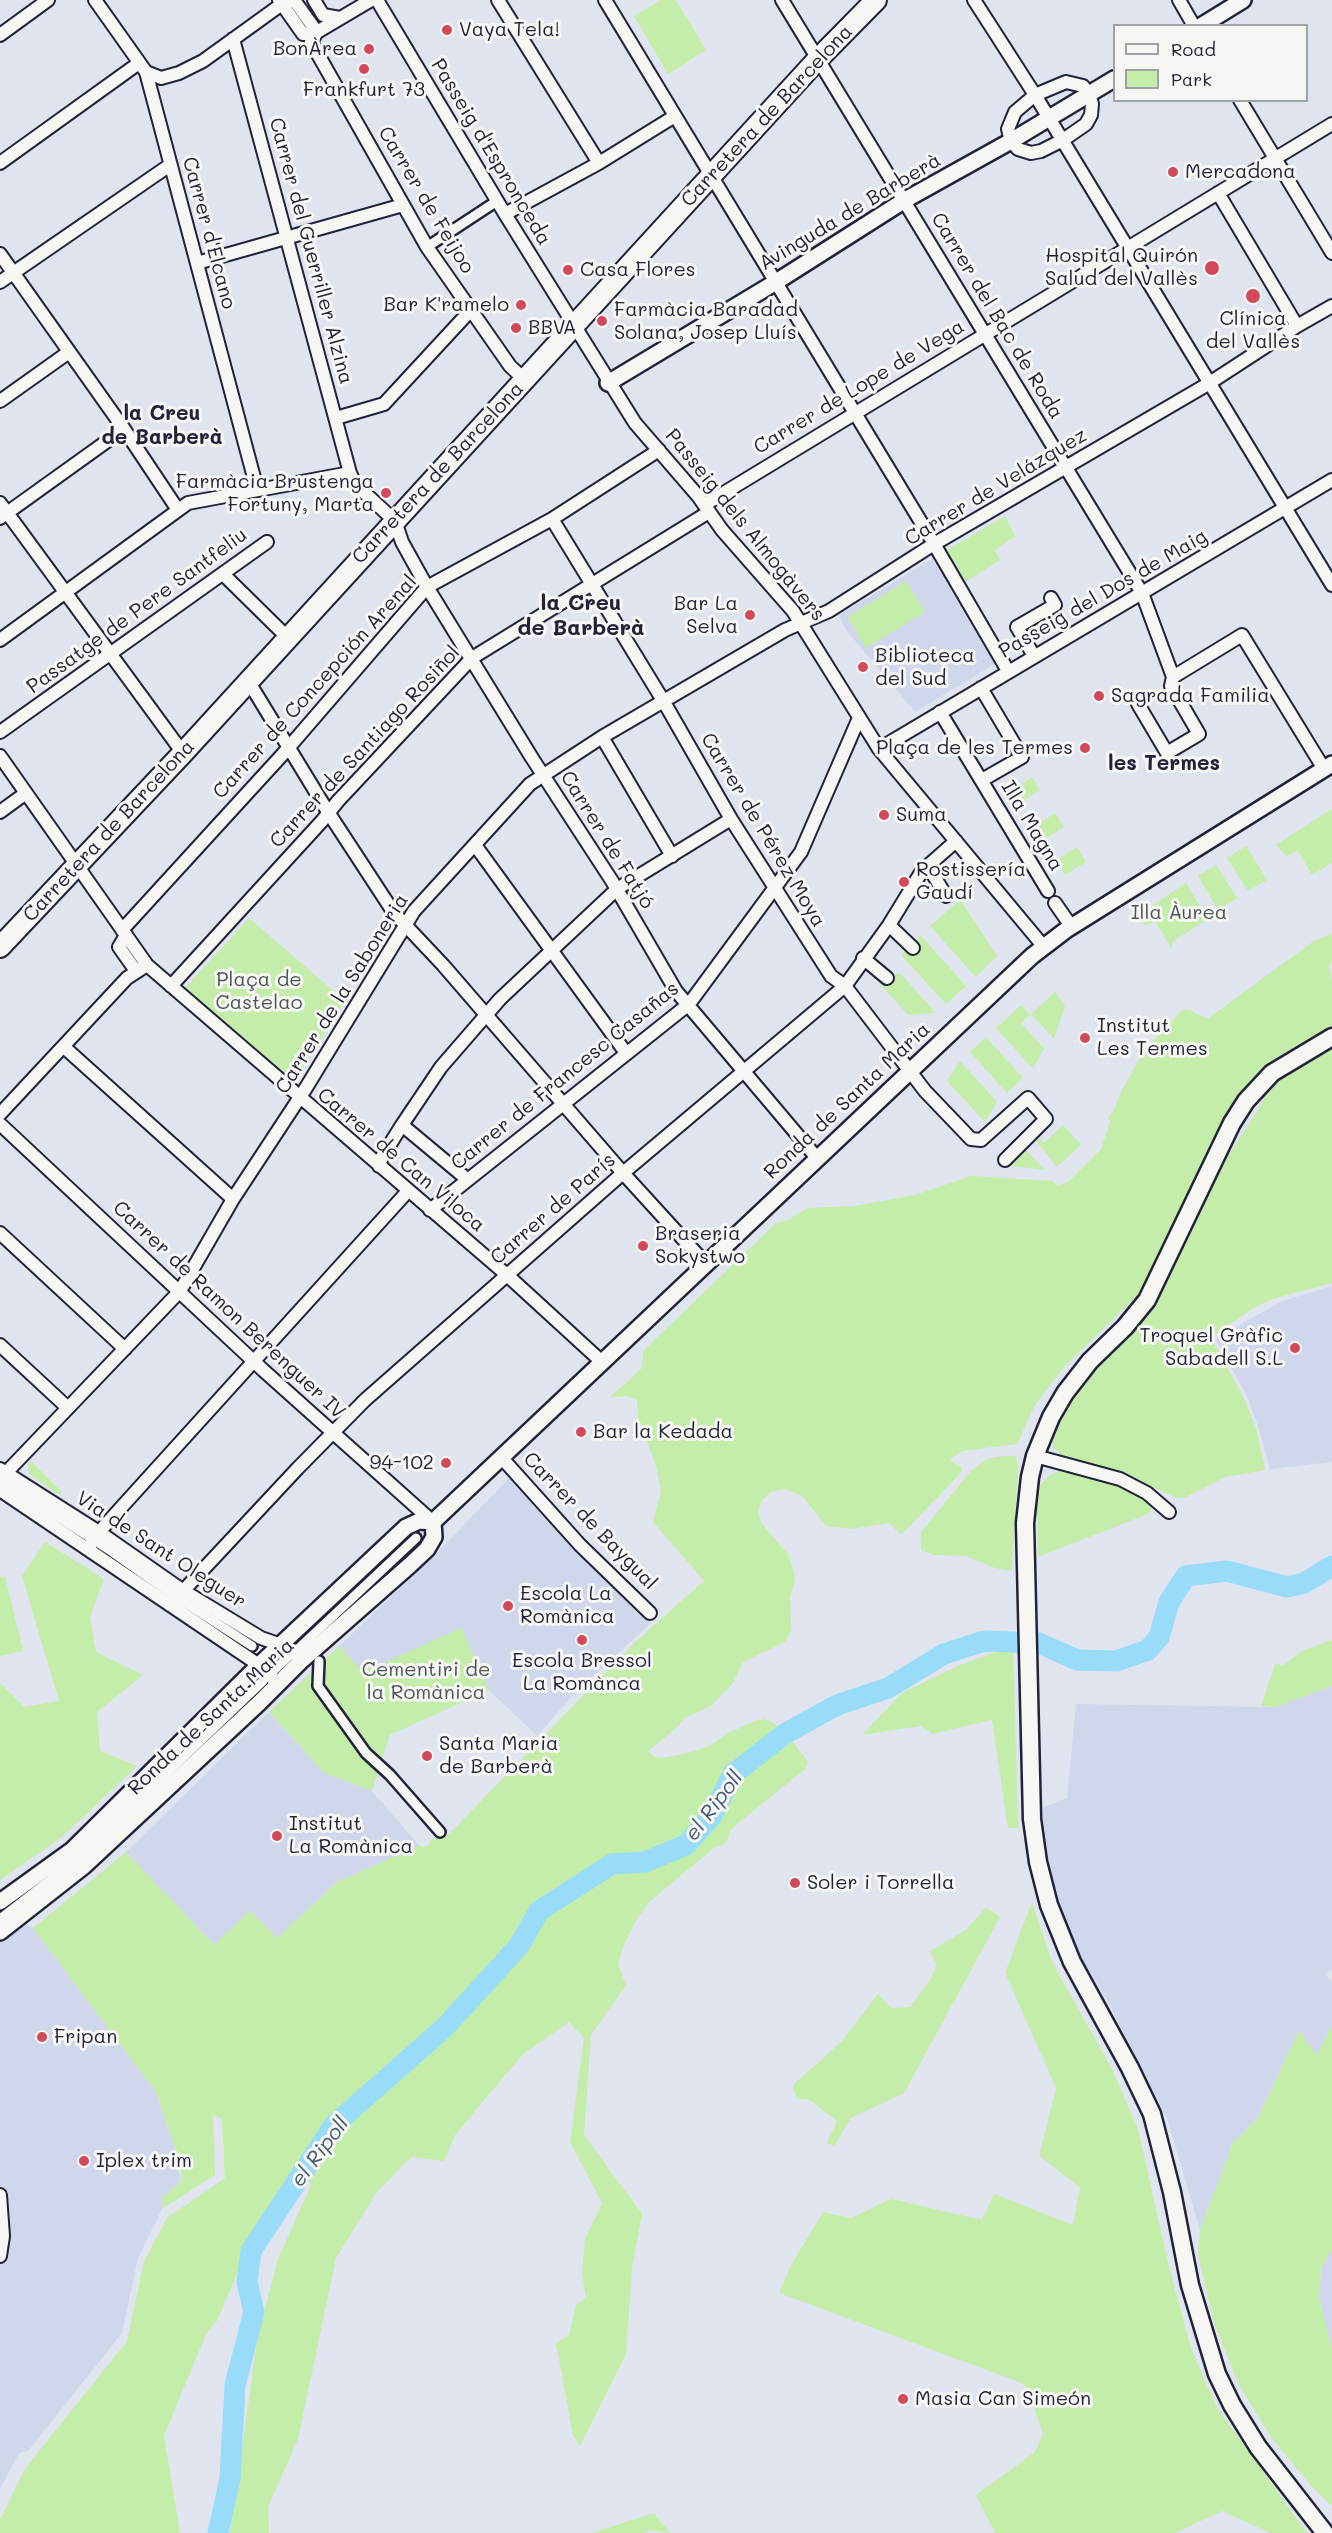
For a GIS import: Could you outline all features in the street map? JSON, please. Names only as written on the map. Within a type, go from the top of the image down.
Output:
[{"type":"main road","name":"Carretera de Barcelona","points":[[0,947],[183,753],[248,679],[817,60],[876,0]]},
{"type":"main road","points":[[1325,2533],[1258,2447],[1232,2405],[1211,2357],[1190,2285],[1163,2155],[1152,2114],[1130,2068],[1072,1962],[1049,1905],[1038,1862],[1033,1827],[1028,1728],[1025,1523],[1035,1456],[1051,1417],[1065,1393],[1090,1361],[1125,1327],[1147,1300],[1232,1123],[1246,1101],[1265,1079],[1280,1067],[1332,1037]]},
{"type":"street","points":[[0,35],[48,0]]},
{"type":"street","name":"Carrer d'Elcano","points":[[95,0],[142,66],[257,489]]},
{"type":"street","points":[[314,0],[323,15],[334,18]]},
{"type":"street","points":[[0,164],[142,66],[161,78],[179,73],[203,61],[287,1],[303,34],[317,32],[334,18],[370,0]]},
{"type":"street","name":"Passeig d'Espronceda","points":[[376,0],[497,201],[575,324]]},
{"type":"street","points":[[498,0],[599,163]]},
{"type":"street","points":[[605,0],[934,544],[1008,671]]},
{"type":"street","name":"Carrer del Bac de Roda","points":[[782,0],[1142,593],[1173,677],[1172,686],[1199,734],[1167,753],[1138,704]]},
{"type":"street","points":[[974,0],[1063,140],[1208,384],[1332,585]]},
{"type":"street","points":[[1179,0],[1193,24]]},
{"type":"street","points":[[1204,24],[1244,0]]},
{"type":"street","name":"Carrer de Feijoo","points":[[317,32],[311,42],[427,247],[510,366],[525,380]]},
{"type":"street","name":"Carrer del Guerriller Alzina","points":[[233,39],[350,473]]},
{"type":"street","name":"Avinguda de Barberà","points":[[608,383],[776,282],[905,200],[1011,141],[1113,80]]},
{"type":"street","points":[[1066,82],[1083,86],[1092,104],[1091,115],[1086,124],[1063,140],[1041,151],[1031,153],[1018,149],[1011,141],[1008,129],[1009,120],[1035,95],[1066,82]]},
{"type":"street","points":[[1241,102],[1332,253]]},
{"type":"street","points":[[505,214],[599,163],[675,116]]},
{"type":"street","name":"Carrer de Lope de Vega","points":[[706,508],[853,413],[1332,124]]},
{"type":"street","points":[[0,282],[170,165]]},
{"type":"street","points":[[1218,193],[1297,326]]},
{"type":"street","points":[[427,247],[497,201]]},
{"type":"street","points":[[197,264],[403,205]]},
{"type":"street","points":[[0,254],[124,429],[178,510]]},
{"type":"street","name":"Carrer de Velázquez","points":[[803,624],[829,611],[934,544],[1208,384],[1332,306]]},
{"type":"street","points":[[336,418],[384,404],[470,311]]},
{"type":"street","name":"Passeig dels Almogàvers","points":[[575,324],[608,383],[635,423],[803,624],[879,749],[1044,947]]},
{"type":"street","points":[[0,401],[69,352]]},
{"type":"street","points":[[124,429],[2,511],[183,753]]},
{"type":"street","name":"Carrer de Concepción Arenal","points":[[124,933],[290,747],[427,586],[552,519],[659,450]]},
{"type":"street","points":[[0,639],[188,503],[350,473],[355,484],[394,520]]},
{"type":"street","name":"Passeig del Dos de Maig","points":[[879,749],[1008,671],[1286,510],[1332,480]]},
{"type":"street","name":"Carrer de Santiago Rosiñol","points":[[171,986],[328,812],[472,658],[706,508]]},
{"type":"street","name":"Carrer de Pérez Moya","points":[[552,519],[664,702],[774,889],[831,976],[845,986],[925,1091],[971,1139],[981,1140],[1028,1098],[1046,1119],[1005,1160]]},
{"type":"street","name":"Carrer de Fatjó","points":[[394,520],[402,542],[427,586],[543,775],[617,889],[676,991],[817,1158]]},
{"type":"street","name":"Passatge de Pere Santfeliu","points":[[0,732],[267,542]]},
{"type":"street","points":[[223,574],[287,637]]},
{"type":"street","points":[[1034,656],[1017,627],[1055,605],[1051,598]]},
{"type":"street","name":"Carrer de la Saboneria","points":[[1,1475],[180,1291],[233,1199],[299,1098],[414,911],[530,784],[602,737],[785,630],[803,624]]},
{"type":"street","points":[[1173,677],[1242,635],[1328,767]]},
{"type":"street","points":[[248,679],[328,812],[394,914],[415,933],[623,1173],[705,1263]]},
{"type":"street","name":"Illa Magna","points":[[981,688],[1022,757],[982,780]]},
{"type":"street","name":"Illa Magna","points":[[940,712],[1048,891]]},
{"type":"street","name":"Carrer de Francesc Casañas","points":[[430,1210],[689,1004],[801,852],[859,718]]},
{"type":"street","points":[[602,737],[672,856]]},
{"type":"street","name":"Carrer de Can Viloca","points":[[0,756],[124,933],[142,968],[171,986],[507,1275],[602,1362]]},
{"type":"street","name":"Ronda de Santa Maria","points":[[0,1919],[76,1860],[293,1653],[406,1527],[419,1521],[433,1522],[705,1263],[1044,947],[1071,926],[1328,767]]},
{"type":"street","points":[[0,812],[27,793]]},
{"type":"street","points":[[379,1166],[382,1157],[441,1066],[500,999],[617,889],[731,819]]},
{"type":"street","name":"Carrer de París","points":[[176,1597],[365,1400],[623,1173],[845,986],[889,925],[922,871],[956,841]]},
{"type":"street","points":[[475,845],[626,1053]]},
{"type":"street","points":[[928,866],[946,896]]},
{"type":"street","name":"Illa Magna","points":[[1055,903],[1071,926]]},
{"type":"street","points":[[889,925],[913,948]]},
{"type":"street","points":[[863,958],[887,978]]},
{"type":"street","points":[[0,1114],[127,978],[142,968]]},
{"type":"street","points":[[64,1047],[233,1199]]},
{"type":"street","name":"Carrer de Ramon Berenguer IV","points":[[0,1124],[332,1433],[433,1522]]},
{"type":"street","points":[[402,1125],[468,1180]]},
{"type":"street","points":[[93,1540],[408,1191]]},
{"type":"street","points":[[0,1233],[125,1349]]},
{"type":"street","points":[[0,1345],[68,1408]]},
{"type":"street","name":"Carrer de Baygual","points":[[501,1456],[580,1545],[650,1613]]},
{"type":"street","points":[[1035,1456],[1120,1479],[1147,1493],[1169,1512]]},
{"type":"street","name":"Via de Sant Oleguer","points":[[1,1475],[176,1597],[252,1646]]},
{"type":"street","name":"Via de Sant Oleguer","points":[[0,1490],[93,1540],[176,1597],[268,1676]]},
{"type":"street","name":"Ronda de Santa Maria","points":[[0,1902],[72,1850],[293,1653],[427,1549],[434,1537],[433,1522]]},
{"type":"street","points":[[293,1653],[417,1539]]},
{"type":"street","name":"Via de Sant Oleguer","points":[[176,1597],[293,1653]]},
{"type":"street","points":[[319,1661],[318,1686],[366,1753],[390,1775],[440,1832]]},
{"type":"street","name":"Ronda de Santa Maria","points":[[0,1932],[84,1866],[268,1676]]},
{"type":"street","points":[[0,2195],[3,2236],[0,2256]]},
{"type":"shaded area","points":[[932,559],[995,664],[915,712],[846,630],[839,615]]},
{"type":"shaded area","points":[[1332,1286],[1332,1462],[1270,1469],[1247,1396],[1215,1339],[1280,1302]]},
{"type":"shaded area","name":"Escola La Romànica","points":[[510,1477],[612,1588],[616,1585],[651,1623],[573,1695],[537,1736],[489,1690],[461,1629],[362,1673],[339,1646],[435,1555]]},
{"type":"shaded area","points":[[1332,1686],[1332,1969],[1325,1974],[1332,1982],[1332,2025],[1317,2056],[1299,2031],[1257,2119],[1233,2143],[1200,2230],[1167,2118],[1107,2000],[1081,1957],[1051,1885],[1042,1808],[1067,1798],[1076,1704],[1275,1707]]},
{"type":"shaded area","name":"Institut La Romànica","points":[[269,1712],[324,1773],[372,1791],[419,1845],[336,1883],[277,1939],[214,1945],[126,1852]]},
{"type":"shaded area","points":[[4,1916],[33,1928],[156,2092],[176,2151],[181,2182],[163,2197],[162,2209],[138,2258],[122,2333],[28,2451],[19,2453],[0,2489],[0,1919]]},
{"type":"shaded area","points":[[1332,2249],[1332,2349],[1319,2298],[1321,2268]]},
{"type":"green space","points":[[661,0],[676,0],[706,50],[668,74],[634,16]]},
{"type":"green space","points":[[1005,516],[1015,536],[995,550],[1000,560],[965,582],[947,550]]},
{"type":"green space","points":[[906,581],[925,612],[866,648],[847,617]]},
{"type":"green space","points":[[1032,777],[1040,790],[1020,803],[1012,790]]},
{"type":"green space","points":[[1332,809],[1332,863],[1312,875],[1298,851],[1286,856],[1276,845]]},
{"type":"green space","points":[[1055,813],[1064,827],[1043,840],[1035,826]]},
{"type":"green space","name":"Illa Àurea","points":[[1246,846],[1267,880],[1248,891],[1227,858]]},
{"type":"green space","points":[[1077,847],[1086,862],[1065,875],[1056,860]]},
{"type":"green space","name":"Illa Àurea","points":[[1216,865],[1237,898],[1218,910],[1198,876]]},
{"type":"green space","name":"Illa Àurea","points":[[1186,883],[1208,919],[1172,942],[1172,949],[1155,921],[1145,926],[1138,915]]},
{"type":"green space","points":[[960,900],[997,956],[976,977],[930,926]]},
{"type":"green space","name":"Plaça de Castelao","points":[[249,918],[345,1001],[293,1083],[183,990]]},
{"type":"green space","points":[[1332,934],[1332,960],[1329,966],[1332,980],[1332,1026],[1285,1052],[1262,1068],[1241,1092],[1226,1117],[1152,1275],[1139,1294],[1064,1367],[1035,1405],[1017,1444],[962,1451],[949,1460],[962,1469],[958,1476],[901,1535],[889,1523],[851,1529],[826,1526],[802,1496],[785,1489],[771,1492],[762,1500],[758,1511],[761,1523],[788,1554],[792,1565],[795,1579],[790,1598],[791,1631],[785,1642],[743,1662],[733,1683],[711,1706],[685,1718],[648,1751],[655,1757],[662,1758],[687,1753],[708,1747],[728,1733],[765,1719],[786,1733],[808,1762],[805,1769],[732,1828],[725,1844],[715,1847],[649,1902],[636,1920],[623,1947],[618,1964],[626,1985],[591,2035],[584,2135],[642,2214],[632,2268],[626,2354],[580,2446],[573,2435],[556,2343],[569,2335],[576,2305],[586,2298],[582,2273],[585,2239],[602,2203],[570,2142],[584,2038],[569,2022],[523,2054],[455,2135],[444,2161],[411,2157],[377,2192],[336,2258],[298,2439],[268,2507],[269,2533],[230,2533],[258,2335],[278,2259],[311,2185],[302,2166],[246,2252],[217,2321],[206,2334],[164,2436],[180,2533],[0,2533],[0,2520],[24,2470],[127,2341],[144,2261],[167,2218],[225,2178],[222,2119],[213,2115],[215,2175],[162,2209],[163,2197],[181,2182],[181,2171],[156,2092],[33,1928],[126,1852],[214,1945],[250,1911],[277,1938],[336,1883],[419,1845],[423,1847],[429,1845],[432,1839],[450,1833],[635,1642],[704,1581],[653,1522],[661,1491],[657,1469],[638,1417],[637,1400],[627,1396],[609,1398],[642,1368],[643,1351],[775,1224],[788,1220],[807,1208],[855,1206],[915,1195],[971,1176],[1053,1181],[1058,1186],[1069,1181],[1101,1149],[1110,1122],[1108,1118],[1144,1051],[1182,1010],[1189,1010],[1207,1019],[1314,941]]},
{"type":"green space","points":[[921,936],[966,986],[946,1004],[901,955]]},
{"type":"green space","points":[[900,973],[936,1013],[908,1015],[879,983]]},
{"type":"green space","points":[[1055,992],[1065,1006],[1054,1039],[1031,1014]]},
{"type":"green space","points":[[1021,1005],[1030,1015],[1021,1023],[1044,1048],[1033,1069],[996,1028]]},
{"type":"green space","points":[[986,1037],[1023,1078],[1007,1093],[970,1052]]},
{"type":"green space","points":[[1332,1047],[1332,1283],[1272,1299],[1253,1308],[1211,1338],[1242,1394],[1256,1428],[1265,1470],[1225,1477],[1186,1497],[1176,1498],[1125,1474],[1074,1461],[1061,1455],[1053,1447],[1053,1435],[1066,1406],[1085,1380],[1149,1314],[1226,1159],[1272,1084]]},
{"type":"green space","points":[[960,1061],[997,1102],[985,1122],[947,1081]]},
{"type":"green space","points":[[1063,1125],[1081,1145],[1057,1167],[1036,1141],[1039,1137],[1044,1143]]},
{"type":"green space","points":[[1026,1150],[1045,1170],[1005,1165]]},
{"type":"green space","points":[[1015,1456],[1018,1466],[1012,1571],[995,1568],[966,1556],[933,1555],[921,1550],[921,1532],[971,1471],[987,1459]]},
{"type":"green space","points":[[32,1462],[62,1492],[59,1495],[29,1474],[28,1463]]},
{"type":"green space","points":[[1059,1471],[1105,1479],[1155,1502],[1148,1514],[1038,1557],[1039,1486],[1050,1475]]},
{"type":"green space","points":[[45,1542],[104,1579],[90,1617],[96,1652],[143,1675],[97,1712],[100,1751],[137,1766],[62,1837],[0,1880],[0,1683],[24,1707],[59,1701],[22,1576]]},
{"type":"green space","points":[[5,1576],[23,1651],[0,1656],[0,1578]]},
{"type":"green space","name":"Cementiri de la Romànica","points":[[461,1628],[489,1690],[390,1735],[372,1791],[324,1773],[269,1712],[339,1646],[363,1672]]},
{"type":"green space","points":[[1332,1640],[1332,1686],[1275,1707],[1261,1706],[1275,1664],[1283,1665],[1302,1651]]},
{"type":"green space","points":[[1013,1648],[1018,1828],[1008,1828],[992,1720],[932,1734],[920,1726],[862,1735],[902,1693],[960,1665]]},
{"type":"green space","points":[[1032,1902],[1052,1962],[1113,2071],[1138,2129],[1170,2271],[1191,2348],[1216,2406],[1307,2533],[1270,2533],[1222,2511],[1175,2533],[995,2533],[976,2495],[1035,2452],[1043,2434],[1032,2394],[1022,2383],[779,2293],[791,2265],[823,2212],[851,2218],[891,2199],[982,2220],[994,2194],[1073,2225],[1080,2187],[1039,2156],[1056,2088],[1005,1973]]},
{"type":"green space","points":[[986,1907],[1000,1917],[904,2093],[851,2118],[834,2146],[827,2143],[837,2121],[810,2100],[796,2098],[793,2085],[842,2041],[878,1994],[891,2008],[910,2007],[930,1980],[937,1965],[930,1951],[966,1930]]},
{"type":"green space","points":[[1332,2025],[1332,2249],[1321,2268],[1319,2298],[1332,2349],[1332,2506],[1312,2487],[1271,2437],[1239,2385],[1215,2326],[1198,2255],[1200,2230],[1233,2143],[1257,2119],[1299,2031],[1317,2055]]},
{"type":"green space","points":[[654,2513],[670,2533],[650,2530],[644,2533],[592,2533]]},
{"type":"waterway","name":"el Ripoll","points":[[218,2533],[230,2479],[235,2385],[254,2312],[247,2282],[251,2251],[334,2125],[445,2027],[519,1946],[539,1911],[612,1864],[645,1862],[686,1845],[711,1817],[733,1774],[786,1733],[837,1705],[888,1688],[944,1654],[984,1641],[1039,1643],[1077,1660],[1116,1661],[1148,1650],[1159,1637],[1169,1602],[1186,1576],[1227,1571],[1287,1587],[1304,1583],[1332,1566]]},
{"type":"place","name":"Vaya Tela!","points":[[447,30]]},
{"type":"place","name":"BonÀrea","points":[[369,49]]},
{"type":"place","name":"Frankfurt 73","points":[[364,69]]},
{"type":"place","name":"Mercadona","points":[[1173,172]]},
{"type":"place","name":"Hospital Quirón Salud del Vallès","points":[[1212,268]]},
{"type":"place","name":"Casa Flores","points":[[568,270]]},
{"type":"place","name":"Clínica del Vallès","points":[[1253,296]]},
{"type":"place","name":"Bar K'ramelo","points":[[521,305]]},
{"type":"place","name":"Farmàcia Baradad Solana, Josep Lluís","points":[[602,321]]},
{"type":"place","name":"BBVA","points":[[516,328]]},
{"type":"place","name":"Farmàcia Brustenga Fortuny, Marta","points":[[386,493]]},
{"type":"place","name":"Bar La Selva","points":[[750,615]]},
{"type":"place","name":"Biblioteca del Sud","points":[[863,667]]},
{"type":"place","name":"Sagrada Familia","points":[[1099,696]]},
{"type":"place","name":"Plaça de les Termes","points":[[1085,748]]},
{"type":"place","name":"Suma","points":[[884,815]]},
{"type":"place","name":"Rostissería Gaudí","points":[[904,882]]},
{"type":"place","name":"Institut Les Termes","points":[[1085,1038]]},
{"type":"place","name":"Braseria Sokystwo","points":[[643,1246]]},
{"type":"place","name":"Troquel Gràfic Sabadell S.L","points":[[1295,1348]]},
{"type":"place","name":"Bar la Kedada","points":[[581,1432]]},
{"type":"place","name":"94-102","points":[[446,1463]]},
{"type":"place","name":"Escola La Romànica","points":[[508,1606]]},
{"type":"place","name":"Escola Bressol La Romànca","points":[[582,1640]]},
{"type":"place","name":"Santa Maria de Barberà","points":[[427,1756]]},
{"type":"place","name":"Institut La Romànica","points":[[277,1836]]},
{"type":"place","name":"Soler i Torrella","points":[[795,1883]]},
{"type":"place","name":"Fripan","points":[[42,2037]]},
{"type":"place","name":"Iplex trim","points":[[84,2161]]},
{"type":"place","name":"Masia Can Simeón","points":[[903,2399]]},
{"type":"district","name":"la Creu de Barberà","points":[[162,426]]},
{"type":"district","name":"la Creu de Barberà","points":[[581,616]]},
{"type":"district","name":"les Termes","points":[[1164,764]]}]
